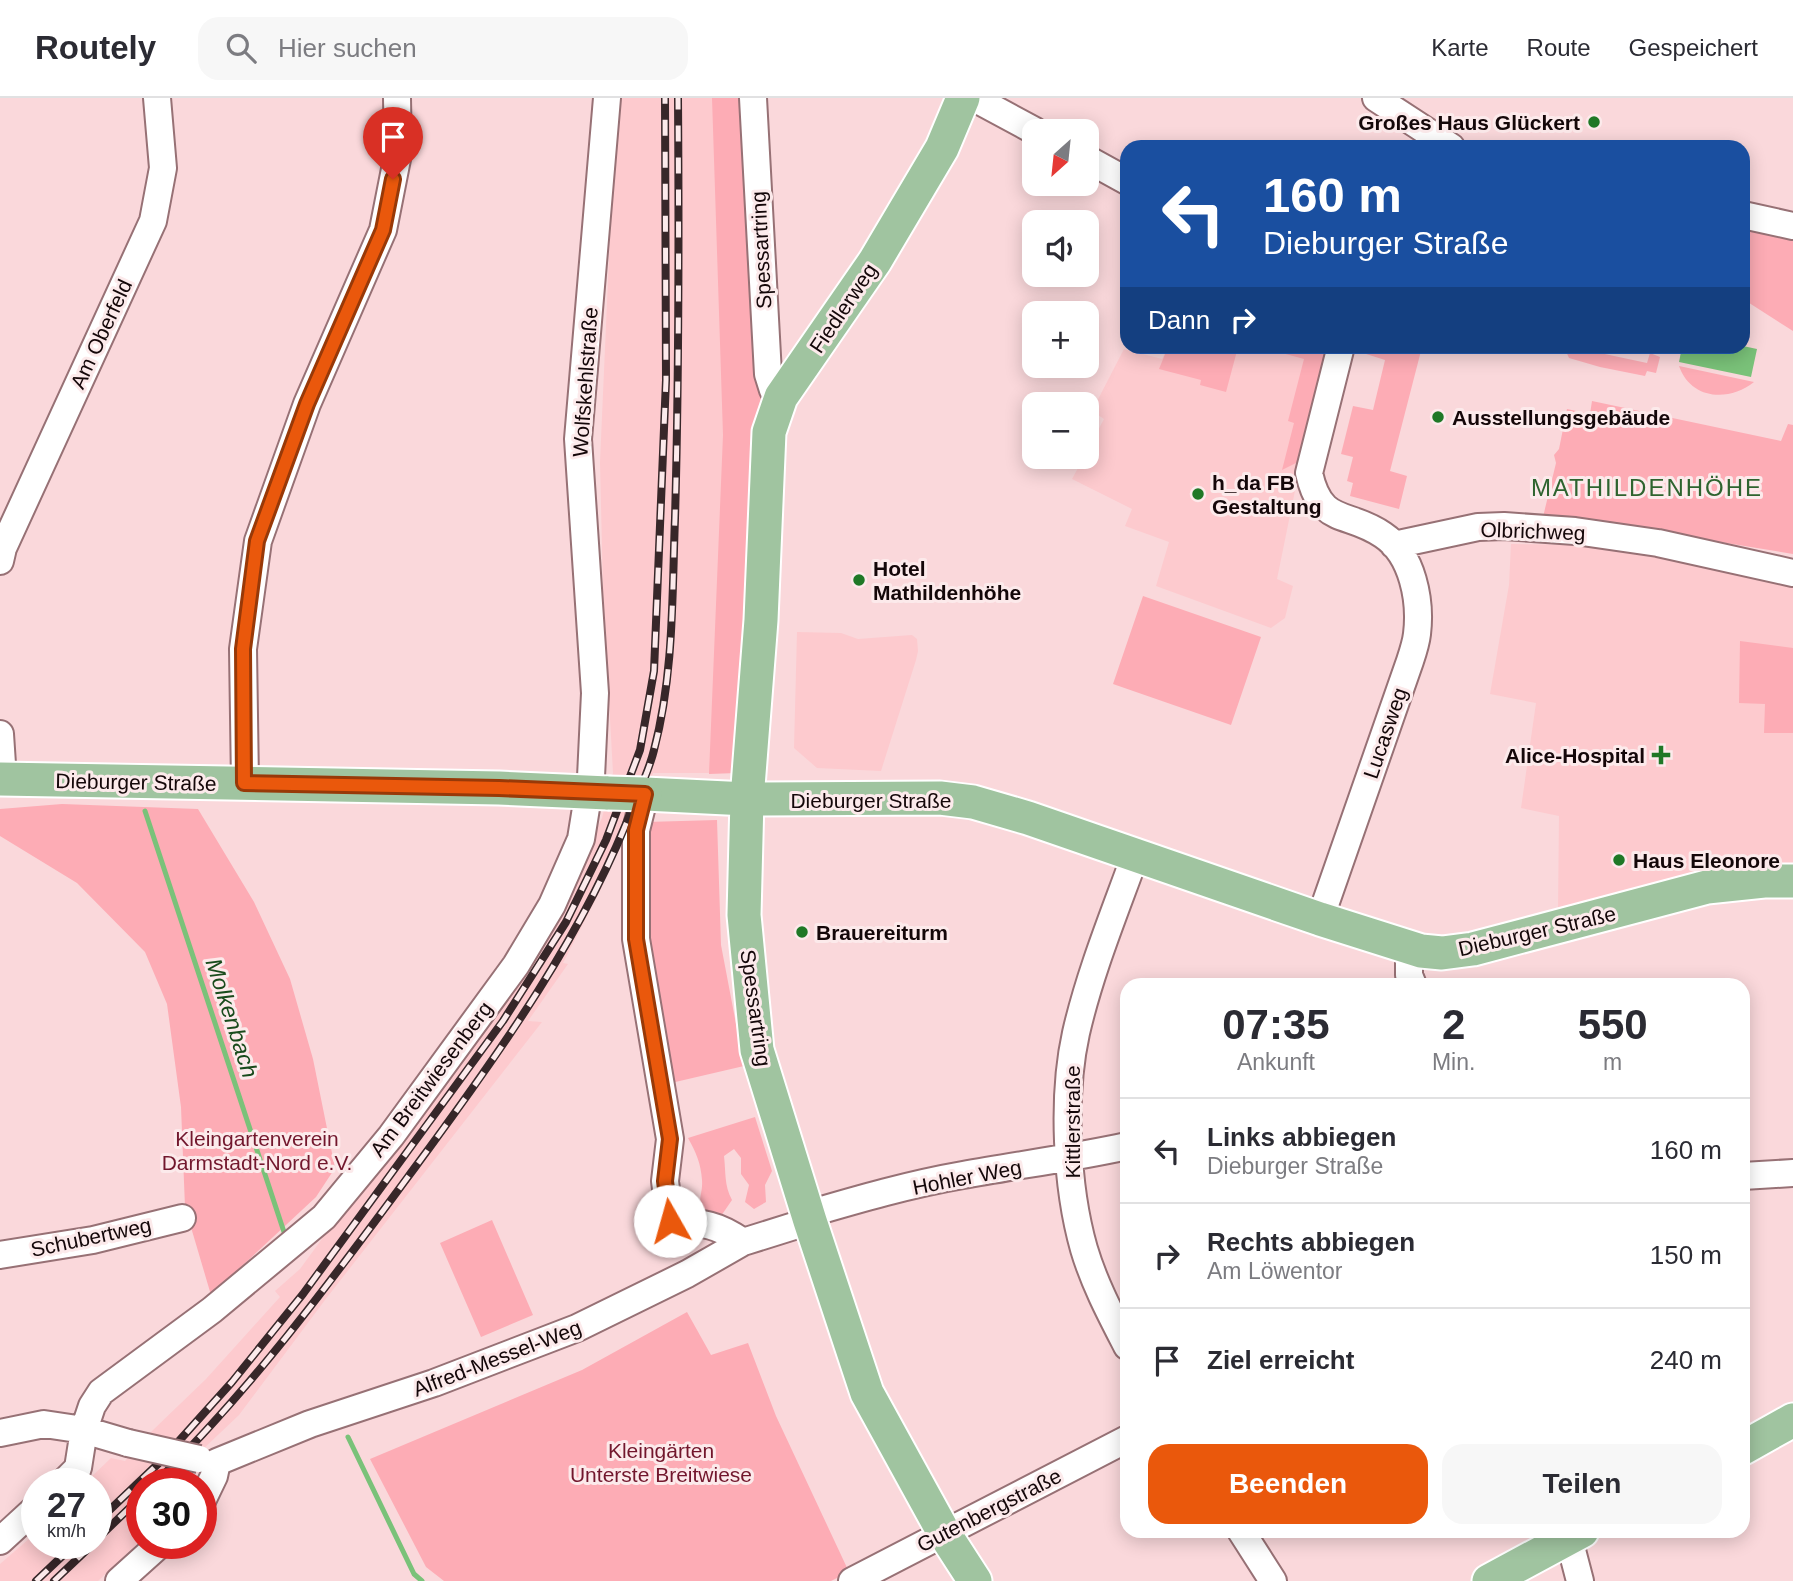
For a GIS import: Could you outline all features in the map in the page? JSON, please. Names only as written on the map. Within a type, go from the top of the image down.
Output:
[{"type":"main road","name":"Fiedlerweg","points":[[920,184],[949,98]]},
{"type":"main road","name":"Fiedlerweg","points":[[769,432],[781,397],[875,261],[942,148],[963,98]]},
{"type":"main road","name":"Spessartring","points":[[769,432],[761,620],[747,799],[744,915],[757,1050],[867,1393],[944,1533],[975,1581]]},
{"type":"main road","name":"Dieburger Straße","points":[[2,779],[499,788],[747,799],[953,799],[1028,818],[1320,919],[1421,951],[1442,953],[1462,951],[1707,887],[1793,881]]},
{"type":"main road","points":[[1750,1444],[1793,1420]]},
{"type":"main road","points":[[1489,1581],[1570,1538]]},
{"type":"main road","points":[[1513,1581],[1571,1538]]},
{"type":"street","name":"Am Oberfeld","points":[[0,561],[3,548],[153,221],[163,168],[157,98]]},
{"type":"street","points":[[244,783],[243,649],[257,541],[307,404],[383,230],[398,154],[397,98]]},
{"type":"street","name":"Wolfskehlstraße","points":[[598,793],[595,693],[578,439],[607,98]]},
{"type":"street","name":"Spessartring","points":[[753,98],[768,374],[773,390],[781,397]]},
{"type":"street","points":[[974,98],[1022,124]]},
{"type":"street","points":[[1376,98],[1440,140]]},
{"type":"street","points":[[1099,166],[1120,177]]},
{"type":"street","points":[[1750,217],[1793,226]]},
{"type":"street","points":[[1339,354],[1309,473],[1313,491],[1326,510],[1374,530],[1394,545]]},
{"type":"street","name":"Olbrichweg","points":[[1394,545],[1478,527],[1504,526],[1575,531],[1644,541],[1793,573]]},
{"type":"street","name":"Lucasweg","points":[[1320,919],[1417,635],[1417,608],[1410,573],[1394,545]]},
{"type":"street","points":[[0,734],[2,779]]},
{"type":"street","name":"Am Breitwiesenberg","points":[[78,1468],[84,1430],[92,1406],[101,1392],[212,1310],[324,1217],[391,1136],[516,965],[552,905],[598,793]]},
{"type":"street","points":[[645,794],[636,830],[636,939],[670,1139],[665,1181],[670,1221],[708,1223],[743,1242]]},
{"type":"street","name":"Kittlerstraße","points":[[1120,1332],[1084,1250],[1073,1197],[1069,1159],[1069,1074],[1076,1032],[1095,969],[1135,856]]},
{"type":"street","points":[[1409,947],[1410,978]]},
{"type":"street","name":"Hohler Weg","points":[[809,1217],[875,1195],[962,1175],[1069,1159],[1120,1148]]},
{"type":"street","points":[[1750,1176],[1793,1173]]},
{"type":"street","name":"Alfred-Messel-Weg","points":[[208,1461],[434,1383],[577,1328],[743,1242],[809,1217]]},
{"type":"street","name":"Schubertweg","points":[[0,1255],[93,1240],[182,1218]]},
{"type":"street","points":[[0,1433],[44,1424],[84,1430],[208,1461],[211,1468]]},
{"type":"street","name":"Gutenbergstraße","points":[[853,1581],[1120,1443]]},
{"type":"street","points":[[0,1541],[21,1522]]},
{"type":"street","points":[[1245,1538],[1273,1581]]},
{"type":"street","points":[[1572,1538],[1580,1581]]},
{"type":"street","points":[[119,1581],[143,1559]]},
{"type":"shaded area","points":[[616,98],[717,98],[729,437],[721,773],[653,773],[639,816],[630,816],[602,887],[563,963],[568,964],[528,1021],[542,1022],[325,1300],[239,1415],[183,1468],[126,1468],[126,1554],[98,1581],[0,1581],[0,1564],[21,1546],[21,1559],[112,1559],[112,1468],[101,1468],[111,1458],[125,1461],[206,1379],[280,1297],[275,1291],[300,1269],[544,934],[602,818],[613,773],[603,591],[600,462]]},
{"type":"shaded area","points":[[1750,348],[1757,349],[1751,377],[1679,362],[1681,354],[1750,354]]},
{"type":"shaded area","name":"h_da FB Gestaltung","points":[[1121,354],[1143,354],[1162,359],[1164,354],[1290,354],[1321,363],[1277,579],[1293,586],[1285,618],[1271,628],[1156,586],[1169,542],[1125,526],[1132,509],[1072,479],[1077,469],[1099,469],[1099,428],[1104,419],[1099,416],[1099,397]]},
{"type":"shaded area","name":"Alice-Hospital","points":[[1511,544],[1613,545],[1793,581],[1793,867],[1558,910],[1559,816],[1521,808],[1536,703],[1490,694],[1509,585]]},
{"type":"shaded area","points":[[797,632],[841,633],[858,639],[912,635],[917,639],[916,660],[881,771],[817,768],[794,748]]},
{"type":"green space","points":[[712,98],[753,98],[768,374],[737,773],[709,774],[723,435]]},
{"type":"green space","points":[[1750,225],[1793,234],[1793,331],[1750,303]]},
{"type":"green space","points":[[1165,354],[1236,354],[1226,392],[1200,385],[1201,380],[1159,369]]},
{"type":"green space","points":[[1286,354],[1324,354],[1298,462],[1282,470],[1294,423],[1288,421],[1304,359]]},
{"type":"green space","points":[[1366,354],[1420,354],[1390,471],[1407,476],[1399,509],[1350,496],[1353,483],[1347,481],[1353,457],[1341,454],[1353,406],[1373,410],[1385,360]]},
{"type":"green space","points":[[1567,354],[1605,354],[1647,363],[1650,354],[1660,357],[1656,373],[1647,371],[1645,376],[1569,358]]},
{"type":"green space","points":[[1679,366],[1754,382],[1733,393],[1712,394],[1692,386]]},
{"type":"green space","points":[[1592,401],[1781,441],[1788,424],[1793,425],[1793,554],[1573,518],[1543,517],[1556,463],[1554,455],[1559,449],[1567,409],[1590,414]]},
{"type":"green space","points":[[1143,596],[1261,637],[1231,725],[1113,684]]},
{"type":"green space","points":[[1740,641],[1793,648],[1793,733],[1764,733],[1765,704],[1739,703]]},
{"type":"green space","name":"Kleingartenverein Darmstadt-Nord e.V.","points":[[62,804],[198,809],[254,902],[290,979],[313,1059],[335,1168],[316,1197],[211,1295],[185,1207],[181,1107],[167,1004],[145,952],[77,883],[0,836],[0,809]]},
{"type":"green space","points":[[717,820],[721,945],[744,1066],[671,1083],[648,949],[646,822]]},
{"type":"green space","points":[[755,1117],[772,1171],[765,1185],[766,1202],[754,1209],[745,1202],[749,1185],[741,1174],[741,1158],[734,1149],[724,1156],[726,1184],[732,1200],[721,1216],[703,1213],[700,1203],[701,1169],[688,1138]]},
{"type":"green space","points":[[492,1220],[533,1315],[481,1337],[440,1243]]},
{"type":"green space","name":"Kleingärten Unterste Breitwiese","points":[[687,1312],[711,1355],[748,1343],[776,1416],[849,1572],[831,1581],[444,1581],[426,1567],[370,1459],[582,1370]]},
{"type":"waterway","name":"Molkenbach","points":[[145,811],[285,1235]]},
{"type":"waterway","name":"Molkenbach","points":[[348,1437],[414,1574],[422,1581]]},
{"type":"railway","points":[[112,1508],[160,1462],[232,1382],[303,1294],[503,1021],[566,922],[606,840],[640,750],[654,671],[666,380],[665,98]]},
{"type":"railway","points":[[170,1468],[225,1409],[291,1331],[479,1080],[538,991],[592,898],[648,769],[661,721],[669,664],[672,606],[678,360],[678,98]]},
{"type":"railway","points":[[112,1525],[126,1511]]},
{"type":"railway","points":[[36,1581],[59,1559]]},
{"type":"railway","points":[[54,1581],[77,1559]]},
{"type":"place","name":"Großes Haus Glückert","points":[[1594,122]]},
{"type":"place","name":"Ausstellungsgebäude","points":[[1438,417]]},
{"type":"place","name":"h_da FB Gestaltung","points":[[1198,494]]},
{"type":"place","name":"Hotel Mathildenhöhe","points":[[859,580]]},
{"type":"place","name":"Alice-Hospital","points":[[1661,755]]},
{"type":"place","name":"Haus Eleonore","points":[[1619,860]]},
{"type":"place","name":"Brauereiturm","points":[[802,932]]},
{"type":"district","name":"MATHILDENHÖHE","points":[[1647,487]]},
{"type":"route","points":[[393,179],[383,230],[307,404],[257,541],[243,649],[244,783],[645,794],[636,830],[636,939],[670,1139],[665,1181],[670,1221]]}]
